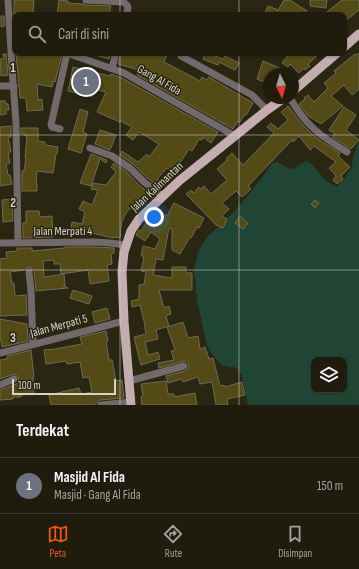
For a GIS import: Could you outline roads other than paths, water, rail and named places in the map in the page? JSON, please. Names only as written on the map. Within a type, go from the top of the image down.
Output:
[{"type":"main road","points":[[347,44],[359,34]]},
{"type":"main road","points":[[299,86],[334,56]]},
{"type":"main road","name":"Jalan Kalimantan","points":[[131,404],[124,321],[122,272],[124,252],[131,231],[139,219],[179,181],[276,104]]},
{"type":"street","points":[[8,0],[12,39]]},
{"type":"street","points":[[86,0],[123,2],[127,5],[127,12]]},
{"type":"street","points":[[13,56],[17,142],[18,242]]},
{"type":"street","points":[[60,129],[53,128],[51,125],[66,56]]},
{"type":"street","name":"Gang Al Fida","points":[[76,56],[131,76],[235,136]]},
{"type":"street","points":[[112,68],[115,56]]},
{"type":"street","points":[[181,56],[252,95],[267,110]]},
{"type":"street","points":[[0,86],[14,86]]},
{"type":"street","points":[[294,104],[311,127],[326,139],[347,152]]},
{"type":"street","points":[[90,148],[112,156],[130,168],[144,182],[162,196]]},
{"type":"street","name":"Jalan Merpati 4","points":[[0,243],[110,242],[126,246]]},
{"type":"street","points":[[29,272],[33,344]]},
{"type":"street","name":"Jalan Merpati 5","points":[[0,353],[124,321]]},
{"type":"street","points":[[129,382],[184,366]]},
{"type":"street","points":[[0,385],[14,379]]},
{"type":"street","points":[[101,405],[131,404]]},
{"type":"place","name":"Masjid Al Fida","points":[[86,82]]}]
